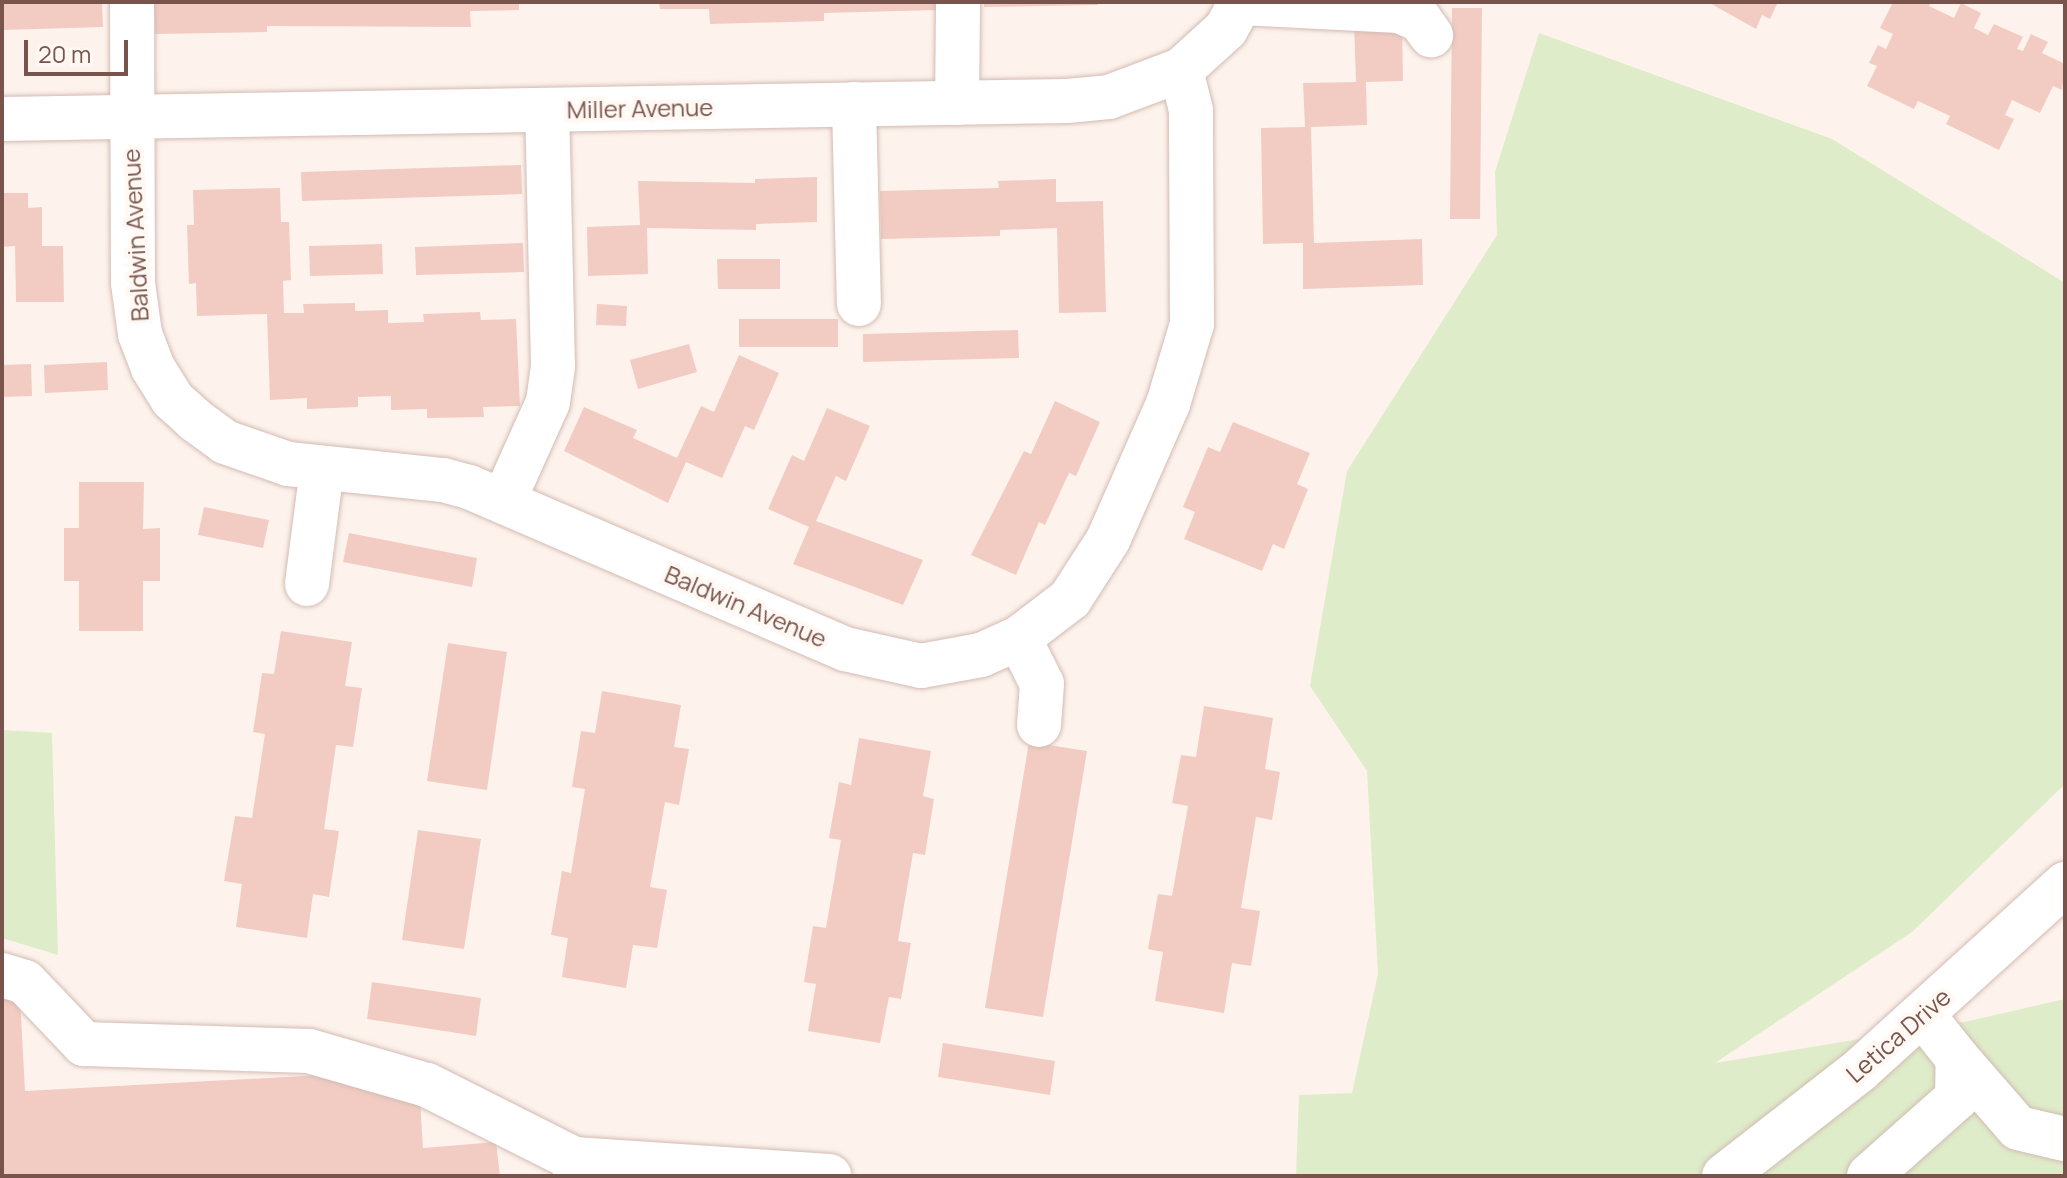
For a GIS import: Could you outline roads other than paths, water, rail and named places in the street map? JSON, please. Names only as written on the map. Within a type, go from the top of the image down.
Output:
[{"type":"street","name":"Baldwin Avenue","points":[[132,2],[130,117],[133,283],[140,334],[153,368],[172,399],[225,442],[277,461],[443,480],[504,500],[845,649],[921,666],[981,655],[1019,638],[1070,599],[1108,540],[1183,364],[1192,324],[1194,237],[1191,110],[1181,70]]},
{"type":"street","points":[[957,103],[958,2]]},
{"type":"street","name":"Miller Avenue","points":[[2,119],[957,103],[1109,97],[1181,70],[1226,29],[1241,2]]},
{"type":"street","points":[[1241,2],[1399,11],[1420,20],[1431,35]]},
{"type":"street","points":[[854,104],[859,304]]},
{"type":"street","points":[[504,500],[548,402],[553,367],[547,110]]},
{"type":"street","points":[[307,584],[322,468]]},
{"type":"street","points":[[1019,638],[1042,684],[1039,725]]},
{"type":"street","name":"Letica Drive","points":[[1724,1176],[1923,1015],[2065,884]]},
{"type":"street","points":[[2,975],[25,982],[84,1044],[309,1051],[427,1085],[574,1168],[829,1176]]},
{"type":"street","points":[[1923,1015],[2018,1128],[2065,1139]]},
{"type":"street","points":[[1869,1176],[1957,1098],[1958,1059]]}]
